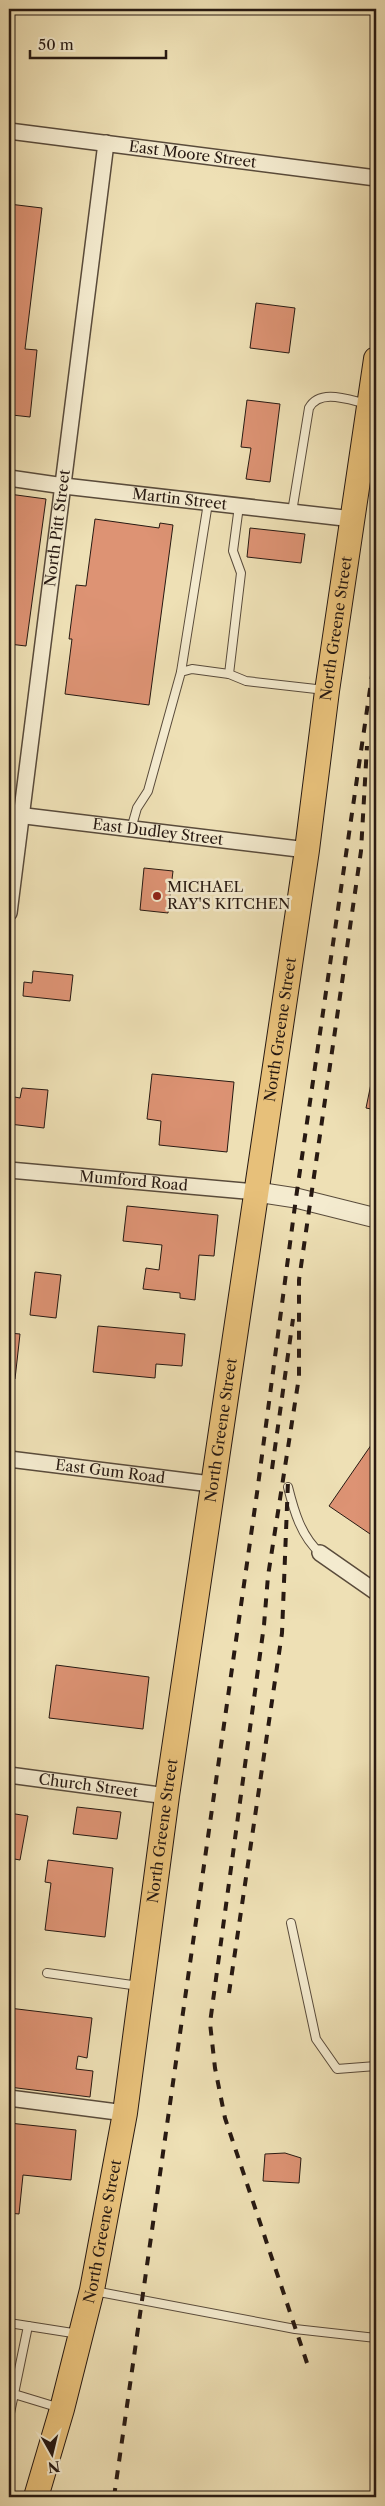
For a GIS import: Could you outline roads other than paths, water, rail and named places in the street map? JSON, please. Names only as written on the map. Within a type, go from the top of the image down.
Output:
[{"type":"main road","name":"North Greene Street","points":[[36,2497],[62,2409],[92,2290],[125,2114],[167,1796],[307,850],[326,691],[376,359]]},
{"type":"street","name":"East Moore Street","points":[[9,131],[376,178]]},
{"type":"street","name":"North Pitt Street","points":[[9,913],[15,815],[64,486],[106,144]]},
{"type":"street","name":"Martin Street","points":[[9,478],[353,519]]},
{"type":"street","name":"East Dudley Street","points":[[15,815],[307,850]]},
{"type":"street","name":"Mumford Road","points":[[9,1170],[257,1192]]},
{"type":"street","points":[[257,1192],[296,1198],[376,1218]]},
{"type":"street","name":"East Gum Road","points":[[9,1460],[212,1484]]},
{"type":"street","points":[[320,1553],[376,1592]]},
{"type":"street","name":"Church Street","points":[[9,1775],[167,1796]]},
{"type":"street","points":[[9,2098],[125,2114]]},
{"type":"lane","points":[[292,512],[309,408],[313,401],[319,397],[328,396],[370,404]]},
{"type":"lane","points":[[131,829],[137,808],[148,791],[182,672],[208,503]]},
{"type":"lane","points":[[229,674],[241,573],[233,551],[239,506]]},
{"type":"lane","points":[[182,672],[192,669],[229,674],[246,681],[326,691]]},
{"type":"lane","points":[[288,1487],[297,1519],[320,1553]]},
{"type":"lane","points":[[291,1923],[316,2039],[338,2069],[376,2066]]},
{"type":"lane","points":[[47,1974],[141,1987]]},
{"type":"lane","points":[[92,2290],[295,2329],[376,2338]]},
{"type":"lane","points":[[9,2323],[81,2334]]},
{"type":"lane","points":[[9,2418],[28,2326]]},
{"type":"lane","points":[[14,2394],[62,2409]]},
{"type":"railway","points":[[114,2497],[257,1493],[296,1198],[376,648]]},
{"type":"railway","points":[[307,2363],[225,2118],[215,2068],[210,2023],[264,1625],[268,1576],[299,1377],[299,1280],[361,851],[367,746]]},
{"type":"railway","points":[[272,1469],[293,1319]]},
{"type":"railway","points":[[229,1993],[282,1633],[288,1481]]},
{"type":"place","name":"MICHAEL RAY'S KITCHEN","points":[[157,896]]}]
